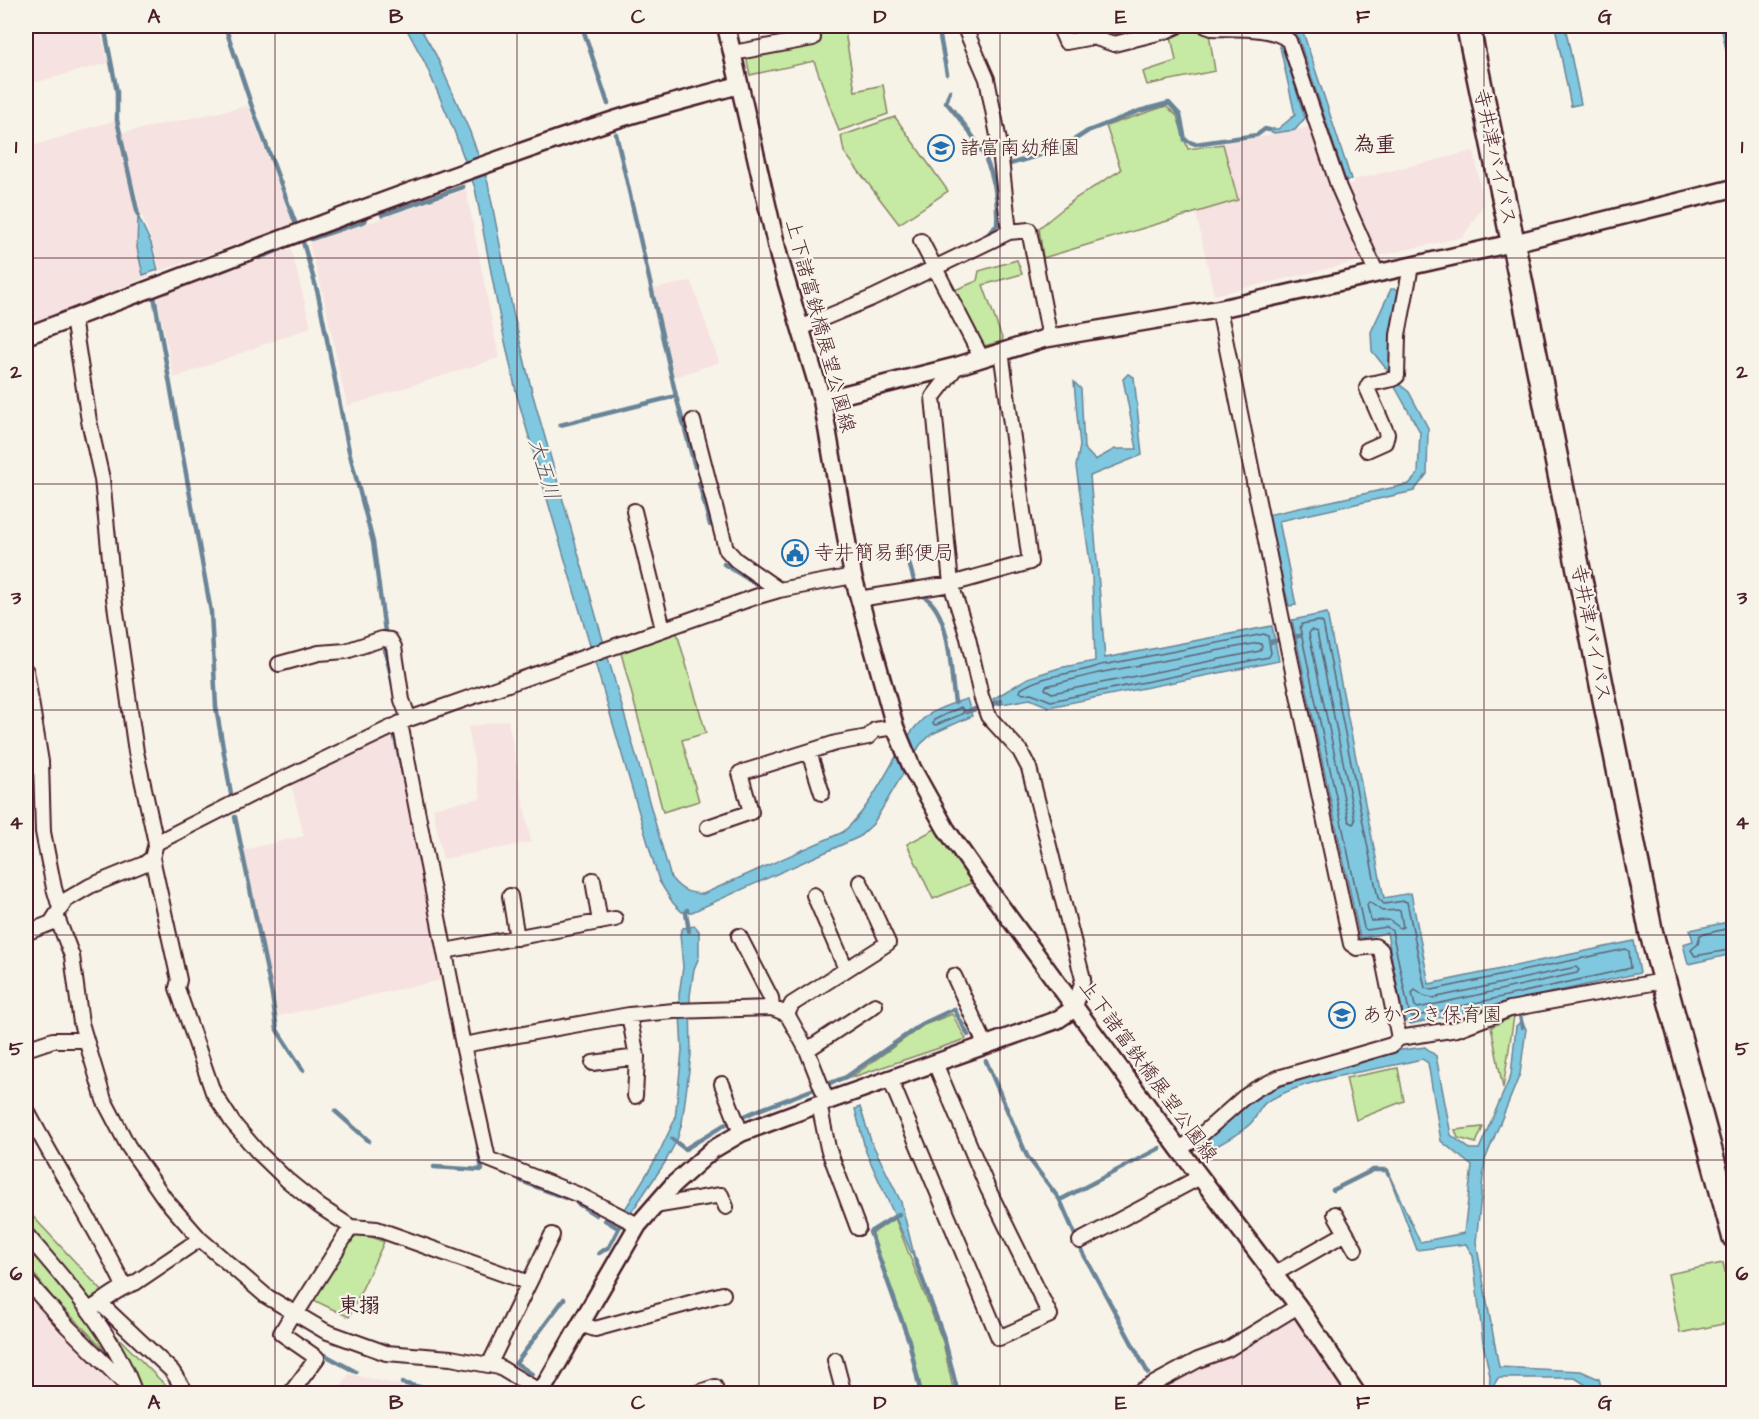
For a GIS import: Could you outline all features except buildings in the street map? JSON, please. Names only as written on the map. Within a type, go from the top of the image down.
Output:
[{"type":"highway","name":"寺井津バイパス","points":[[1468,26],[1651,932],[1734,1237]]},
{"type":"street","name":"上下諸富鉄橋展望公園線","points":[[726,26],[779,257],[822,400],[853,576],[898,735],[912,768],[946,829],[1179,1149],[1298,1306],[1357,1394]]},
{"type":"street","points":[[733,53],[813,38],[810,26]]},
{"type":"street","points":[[966,26],[987,79],[999,141],[1009,232]]},
{"type":"street","points":[[1059,26],[1066,42],[1093,37],[1113,44],[1166,32],[1177,26]]},
{"type":"street","points":[[1206,26],[1278,33],[1377,274]]},
{"type":"street","points":[[26,336],[168,280],[489,164],[611,122],[739,85]]},
{"type":"street","points":[[822,400],[957,366],[1050,338],[1219,309],[1513,243],[1734,188]]},
{"type":"street","points":[[800,328],[872,298],[1009,232],[1029,230],[1050,338]]},
{"type":"street","points":[[921,241],[981,357]]},
{"type":"street","points":[[1367,450],[1385,442],[1387,434],[1367,388],[1369,384],[1397,376],[1398,335],[1411,266]]},
{"type":"street","points":[[1219,309],[1351,944],[1357,948],[1375,946],[1381,950],[1400,1038]]},
{"type":"street","points":[[73,318],[89,421],[102,479],[114,598],[136,752],[156,843],[152,858],[179,980],[177,988],[213,1092],[233,1123],[257,1151],[319,1206],[351,1227],[377,1229],[529,1283]]},
{"type":"street","points":[[859,598],[951,584],[1030,562],[1001,351]]},
{"type":"street","points":[[26,671],[41,762],[44,832],[58,911],[72,956],[85,1040],[104,1100],[128,1146],[165,1199],[201,1239],[266,1296],[325,1331],[386,1353],[451,1358],[499,1367],[542,1393],[580,1324],[628,1220],[654,1206],[737,1123],[822,1094],[890,1079],[1057,1020],[1075,1008],[1083,979],[1029,768],[1020,751],[988,716],[951,584],[933,397],[957,366]]},
{"type":"street","points":[[693,421],[726,549],[736,560],[779,590]]},
{"type":"street","points":[[634,511],[663,630]]},
{"type":"street","points":[[156,843],[404,721],[779,590],[853,576]]},
{"type":"street","points":[[279,664],[319,654],[345,651],[382,639],[390,640],[394,647],[404,721],[445,951],[488,1159],[579,1195],[628,1220]]},
{"type":"street","points":[[708,827],[751,812],[740,773],[836,743],[868,737],[875,730],[898,735]]},
{"type":"street","points":[[809,752],[822,793]]},
{"type":"street","points":[[26,933],[51,922],[66,900],[90,886],[144,864],[152,858]]},
{"type":"street","points":[[593,880],[600,922]]},
{"type":"street","points":[[787,1014],[792,1004],[888,943],[860,882]]},
{"type":"street","points":[[814,895],[846,969]]},
{"type":"street","points":[[510,896],[517,938]]},
{"type":"street","points":[[445,951],[615,919]]},
{"type":"street","points":[[739,936],[771,998],[772,1008]]},
{"type":"street","points":[[954,976],[986,1046]]},
{"type":"street","points":[[1179,1149],[1200,1136],[1242,1098],[1278,1078],[1392,1045],[1400,1038],[1456,1029],[1517,1008],[1663,981]]},
{"type":"street","points":[[807,1050],[875,1005]]},
{"type":"street","points":[[463,1045],[629,1015],[772,1008],[787,1014],[807,1050],[822,1094],[828,1148],[858,1228]]},
{"type":"street","points":[[629,1015],[638,1057],[635,1096]]},
{"type":"street","points":[[26,1049],[53,1040],[85,1040]]},
{"type":"street","points":[[593,1063],[638,1057]]},
{"type":"street","points":[[890,1079],[999,1338],[1050,1315],[988,1189],[934,1063]]},
{"type":"street","points":[[722,1084],[737,1123]]},
{"type":"street","points":[[26,1109],[124,1286]]},
{"type":"street","points":[[1080,1241],[1200,1177]]},
{"type":"street","points":[[654,1206],[721,1195],[726,1207]]},
{"type":"street","points":[[1335,1214],[1355,1249]]},
{"type":"street","points":[[290,1394],[316,1358],[281,1333],[291,1316],[296,1314],[351,1227]]},
{"type":"street","points":[[1274,1274],[1346,1233]]},
{"type":"street","points":[[26,1234],[95,1306],[172,1371],[187,1394]]},
{"type":"street","points":[[489,1365],[552,1235]]},
{"type":"street","points":[[95,1306],[124,1286],[135,1283],[201,1239]]},
{"type":"street","points":[[26,1280],[68,1327],[134,1394]]},
{"type":"street","points":[[580,1324],[595,1329],[723,1294]]},
{"type":"street","points":[[95,1306],[127,1370],[134,1394]]},
{"type":"street","points":[[1135,1394],[1198,1360],[1228,1349],[1298,1306]]},
{"type":"street","points":[[835,1360],[844,1394]]},
{"type":"street","points":[[694,1394],[716,1387]]},
{"type":"shaded area","points":[[26,26],[99,26],[108,63],[26,85]]},
{"type":"shaded area","points":[[248,106],[293,224],[160,271],[141,213],[122,133]]},
{"type":"shaded area","points":[[116,120],[149,276],[26,327],[26,148]]},
{"type":"shaded area","points":[[1311,127],[1365,260],[1214,295],[1196,213],[1238,200],[1223,144]]},
{"type":"shaded area","points":[[1474,151],[1483,205],[1463,237],[1378,256],[1347,187],[1357,179]]},
{"type":"shaded area","points":[[466,190],[499,358],[347,406],[323,293],[309,243]]},
{"type":"shaded area","points":[[291,249],[311,327],[174,378],[157,296]]},
{"type":"shaded area","points":[[691,281],[719,362],[675,377],[654,289]]},
{"type":"shaded area","points":[[508,720],[531,842],[443,859],[433,808],[481,798],[468,727]]},
{"type":"shaded area","points":[[394,734],[441,980],[278,1016],[244,850],[304,836],[291,784]]},
{"type":"shaded area","points":[[26,1289],[113,1386],[121,1393],[26,1393]]},
{"type":"shaded area","points":[[1296,1318],[1345,1393],[1151,1394],[1188,1374],[1232,1356]]},
{"type":"shaded area","points":[[349,1374],[437,1393],[336,1393]]},
{"type":"green space","points":[[816,26],[844,26],[855,91],[883,85],[888,114],[839,131],[814,61],[750,75],[746,56],[819,41]]},
{"type":"green space","points":[[1098,26],[1155,26],[1121,36]]},
{"type":"green space","points":[[1193,27],[1209,33],[1215,71],[1147,85],[1143,72],[1176,61],[1171,36]]},
{"type":"green space","points":[[1166,106],[1177,116],[1188,149],[1223,144],[1238,200],[1043,258],[1039,228],[1076,198],[1121,170],[1106,126]]},
{"type":"green space","points":[[895,117],[948,191],[899,224],[844,152],[841,136]]},
{"type":"green space","points":[[1017,260],[1022,274],[983,285],[1003,341],[984,346],[955,290],[977,281],[979,271]]},
{"type":"green space","points":[[677,633],[706,733],[682,740],[699,801],[663,812],[621,653]]},
{"type":"green space","points":[[935,829],[972,883],[933,899],[907,844]]},
{"type":"green space","points":[[952,1014],[966,1039],[850,1078],[924,1025]]},
{"type":"green space","points":[[1514,1016],[1503,1088],[1491,1027]]},
{"type":"green space","points":[[1398,1068],[1404,1101],[1356,1120],[1346,1078]]},
{"type":"green space","points":[[1483,1127],[1476,1143],[1458,1138],[1455,1130]]},
{"type":"green space","points":[[26,1209],[104,1293],[77,1305],[104,1323],[173,1393],[148,1393],[53,1298],[26,1264]]},
{"type":"green space","points":[[895,1218],[943,1342],[954,1393],[923,1393],[921,1388],[909,1337],[872,1234]]},
{"type":"green space","points":[[352,1229],[384,1242],[349,1317],[309,1298]]},
{"type":"green space","points":[[1723,1263],[1733,1303],[1733,1322],[1680,1333],[1668,1274]]},
{"type":"water","name":"大五川","points":[[405,26],[419,26],[436,55],[470,132],[488,183],[513,312],[532,392],[671,878],[685,890],[703,894],[843,832],[866,806],[917,725],[936,710],[967,699],[972,716],[932,734],[920,745],[873,824],[859,837],[692,912],[682,912],[673,903],[659,881],[517,396],[475,188],[453,128],[425,63]]},
{"type":"water","points":[[1304,26],[1316,26],[1303,32],[1351,179],[1346,181],[1297,34],[1291,35],[1286,31]]},
{"type":"water","points":[[1555,26],[1565,26],[1581,104],[1571,106]]},
{"type":"water","points":[[1721,26],[1733,26],[1733,82]]},
{"type":"water","points":[[1279,42],[1305,118],[1295,130],[1274,133],[1265,129],[1278,129],[1295,115]]},
{"type":"water","points":[[138,216],[151,243],[158,270],[143,275],[137,248]]},
{"type":"water","points":[[1391,289],[1401,289],[1390,335],[1392,369],[1388,371],[1372,351],[1371,332]]},
{"type":"water","points":[[1128,374],[1134,377],[1142,455],[1090,476],[1105,658],[1272,626],[1279,661],[1049,707],[1030,699],[996,705],[993,699],[1028,678],[1059,668],[1095,661],[1092,576],[1076,466],[1080,446],[1074,382],[1081,389],[1084,448],[1095,460],[1115,449],[1137,449],[1123,379]]},
{"type":"water","points":[[1399,384],[1409,392],[1428,428],[1427,474],[1414,491],[1279,521],[1296,605],[1289,606],[1267,515],[1409,484],[1418,474],[1420,432],[1395,387]]},
{"type":"water","points":[[1327,613],[1384,898],[1411,893],[1429,984],[1634,941],[1640,973],[1411,1024],[1404,1020],[1387,933],[1360,938],[1292,620]]},
{"type":"water","points":[[1733,921],[1733,954],[1688,964],[1683,944],[1693,941],[1690,930]]},
{"type":"water","points":[[695,926],[699,931],[699,957],[694,969],[690,996],[691,1055],[682,1123],[677,1140],[664,1164],[630,1214],[624,1211],[656,1159],[675,1119],[682,1051],[679,995],[683,967],[680,934],[683,928]]},
{"type":"water","points":[[1522,1021],[1526,1029],[1520,1074],[1485,1160],[1476,1242],[1499,1367],[1581,1371],[1599,1379],[1603,1393],[1593,1393],[1591,1388],[1575,1378],[1498,1378],[1489,1393],[1490,1376],[1483,1343],[1473,1256],[1466,1244],[1417,1250],[1387,1170],[1420,1242],[1464,1233],[1472,1166],[1441,1141],[1428,1063],[1422,1059],[1343,1075],[1286,1092],[1265,1103],[1251,1123],[1234,1136],[1201,1155],[1196,1148],[1249,1102],[1278,1086],[1401,1050],[1425,1047],[1436,1056],[1451,1135],[1470,1149],[1479,1149],[1511,1075],[1516,1026]]},
{"type":"water","points":[[860,1107],[871,1141],[901,1202],[916,1263],[866,1152],[855,1109]]},
{"type":"waterway","points":[[104,26],[117,92],[117,120],[138,215]]},
{"type":"waterway","points":[[225,26],[295,222]]},
{"type":"waterway","points":[[582,26],[608,104]]},
{"type":"waterway","points":[[938,26],[947,74]]},
{"type":"waterway","points":[[950,91],[946,102],[978,144],[991,173],[995,188],[997,225],[989,233]]},
{"type":"waterway","points":[[1010,164],[1060,149],[1088,131],[1139,111],[1169,103],[1180,115],[1185,140],[1195,144],[1257,135],[1265,129],[1269,130]]},
{"type":"waterway","points":[[616,134],[676,396],[695,467]]},
{"type":"waterway","points":[[382,215],[463,187]]},
{"type":"waterway","points":[[311,239],[365,221]]},
{"type":"waterway","points":[[303,242],[318,294],[349,451],[373,542],[385,632]]},
{"type":"waterway","points":[[259,258],[282,249]]},
{"type":"waterway","points":[[208,276],[229,268]]},
{"type":"waterway","points":[[159,294],[154,296],[211,612],[216,707],[231,794]]},
{"type":"waterway","points":[[560,425],[676,396]]},
{"type":"waterway","points":[[699,483],[710,525]]},
{"type":"waterway","points":[[909,563],[915,584]]},
{"type":"waterway","points":[[724,564],[756,584]]},
{"type":"waterway","points":[[919,593],[930,601],[944,627],[955,702]]},
{"type":"waterway","points":[[1270,642],[1299,636]]},
{"type":"waterway","points":[[385,650],[394,689]]},
{"type":"waterway","points":[[966,712],[1001,701]]},
{"type":"waterway","points":[[395,737],[407,792]]},
{"type":"waterway","points":[[235,817],[272,995],[277,1030],[303,1070]]},
{"type":"waterway","points":[[687,910],[689,931]]},
{"type":"waterway","points":[[1519,1008],[1522,1027]]},
{"type":"waterway","points":[[672,1139],[685,1149],[724,1125],[846,1077],[922,1024],[954,1009],[968,1035]]},
{"type":"waterway","points":[[986,1061],[1027,1156],[1060,1200],[1083,1253],[1148,1373]]},
{"type":"waterway","points":[[335,1111],[369,1141]]},
{"type":"waterway","points":[[434,1167],[482,1170],[478,1147]]},
{"type":"waterway","points":[[1060,1200],[1160,1148]]},
{"type":"waterway","points":[[1333,1190],[1373,1170],[1387,1170],[1388,1174]]},
{"type":"waterway","points":[[521,1181],[565,1198]]},
{"type":"waterway","points":[[577,1203],[596,1215]]},
{"type":"waterway","points":[[899,1214],[870,1232],[909,1341],[921,1394]]},
{"type":"waterway","points":[[605,1220],[618,1228]]},
{"type":"waterway","points":[[599,1253],[609,1247],[623,1220]]},
{"type":"waterway","points":[[915,1259],[945,1341],[958,1394]]},
{"type":"waterway","points":[[532,1374],[516,1363],[564,1299]]},
{"type":"waterway","points":[[325,1355],[356,1372]]},
{"type":"waterway","points":[[402,1383],[449,1394]]},
{"type":"place","name":"諸富南幼稚園","points":[[941,148]]},
{"type":"place","name":"寺井簡易郵便局","points":[[795,553]]},
{"type":"place","name":"あかつき保育園","points":[[1342,1015]]},
{"type":"district","name":"為重","points":[[1375,144]]},
{"type":"district","name":"東搦","points":[[359,1305]]}]
